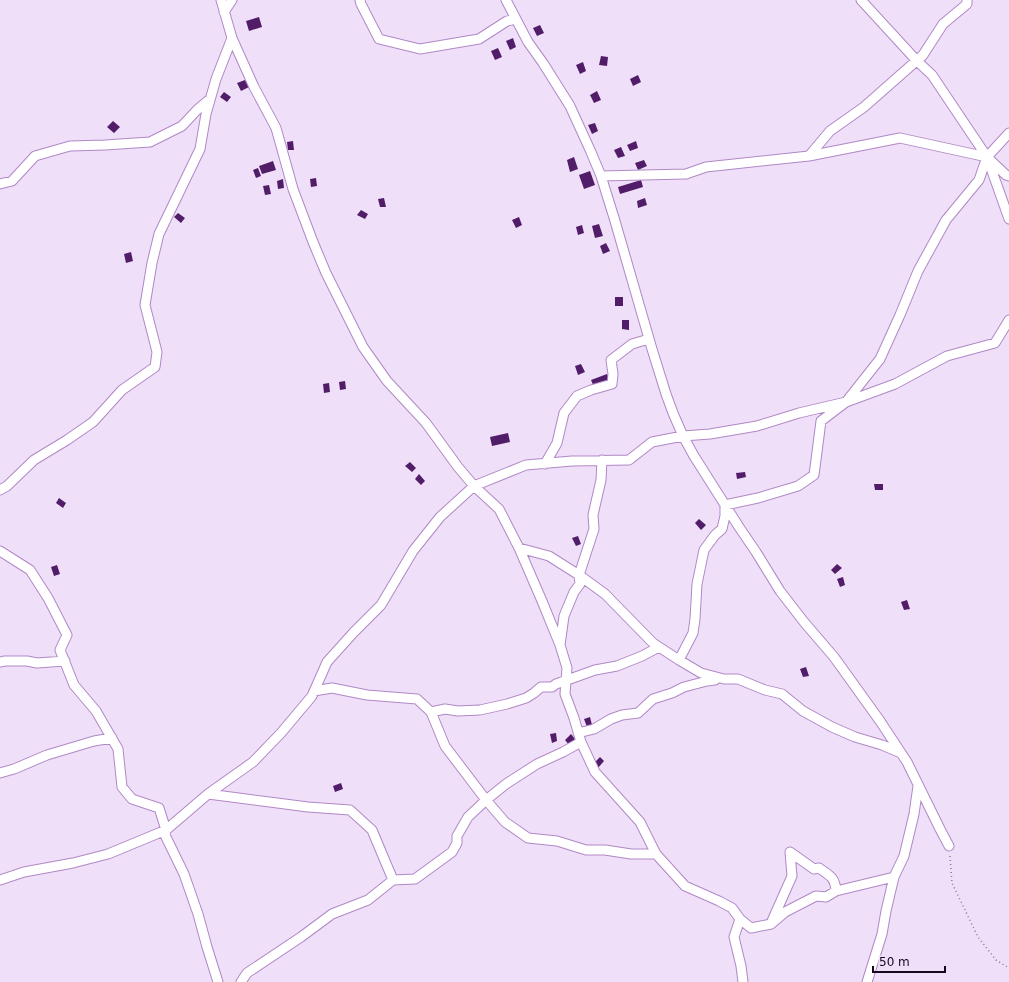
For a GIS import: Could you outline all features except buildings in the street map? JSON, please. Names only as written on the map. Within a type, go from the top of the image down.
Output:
[{"type":"street","points":[[221,0],[232,38],[254,87],[276,128],[293,189],[326,274],[363,347],[387,381],[426,423],[458,467],[474,486],[499,509],[519,548],[560,645],[567,668],[565,694],[580,737],[595,772],[640,822],[656,854],[685,886],[732,908],[740,919],[751,928],[771,924],[785,912],[816,896],[826,897],[836,891],[894,877]]},
{"type":"street","points":[[224,12],[232,0]]},
{"type":"street","points":[[360,0],[380,39],[420,49],[479,39],[507,21],[516,19]]},
{"type":"street","points":[[506,0],[528,42],[570,106],[601,176],[616,221],[649,339],[668,400],[675,420],[683,436],[694,456],[780,591],[804,622],[834,656],[907,762],[949,846]]},
{"type":"street","points":[[861,0],[917,61],[932,75],[987,157],[1006,175],[1009,176]]},
{"type":"street","points":[[809,156],[830,131],[864,107],[917,61],[923,55],[944,24],[967,4],[967,0]]},
{"type":"street","points":[[0,490],[7,486],[34,460],[93,422],[122,390],[155,367],[157,352],[145,305],[152,263],[159,234],[200,149],[210,99],[232,38]]},
{"type":"street","points":[[0,184],[12,181],[35,156],[70,146],[150,142],[182,126],[210,99]]},
{"type":"street","points":[[725,505],[758,498],[798,486],[814,475],[821,421],[846,402],[880,360],[918,271],[946,220],[979,180],[987,157],[1009,133]]},
{"type":"street","points":[[601,176],[686,174],[706,167],[809,156],[900,138],[987,157]]},
{"type":"street","points":[[987,157],[1009,219]]},
{"type":"street","points":[[0,880],[24,872],[73,863],[108,854],[166,830],[208,794],[253,762],[312,696],[327,662],[381,605],[413,551],[440,517],[474,486],[526,465],[572,461],[629,460],[652,442],[683,436],[710,434],[757,426],[799,413],[846,402],[895,384],[947,356],[995,344],[1009,320]]},
{"type":"street","points":[[545,464],[557,443],[564,413],[577,396],[590,390],[612,384],[614,374],[611,360],[632,344],[649,339]]},
{"type":"street","points":[[560,645],[564,616],[574,592],[580,584],[579,575],[594,529],[593,515],[601,480],[602,460]]},
{"type":"street","points":[[679,660],[693,632],[697,584],[704,550],[722,529],[725,516],[725,505]]},
{"type":"street","points":[[519,548],[550,556],[605,594],[653,643],[700,673],[724,679]]},
{"type":"street","points":[[0,551],[30,570],[48,598],[68,636],[60,650],[74,685],[96,711],[118,749],[122,787],[132,799],[159,808],[166,830],[165,835],[184,874],[198,914],[218,982]]},
{"type":"street","points":[[431,712],[445,709],[458,711],[480,710],[507,704],[526,698],[541,687],[552,687],[556,684],[595,670],[617,666],[659,647]]},
{"type":"street","points":[[0,662],[27,661],[37,664],[64,661]]},
{"type":"street","points":[[241,982],[247,973],[301,937],[332,914],[368,900],[393,880],[415,879],[452,852],[457,844],[457,836],[468,817],[506,784],[537,764],[564,752],[580,737],[611,719],[622,715],[638,713],[653,699],[684,687],[707,681],[738,679],[765,690],[782,694],[803,711],[832,727],[855,737],[882,745],[901,753]]},
{"type":"street","points":[[314,691],[332,688],[366,695],[416,699],[431,712],[445,746],[486,800],[505,822],[528,838],[557,841],[586,850],[605,850],[631,854],[656,854]]},
{"type":"street","points":[[0,773],[14,769],[46,754],[94,741],[112,738]]},
{"type":"street","points":[[867,982],[882,934],[894,877],[904,856],[914,814],[918,786]]},
{"type":"street","points":[[208,794],[308,807],[350,810],[372,830],[393,880]]},
{"type":"street","points":[[771,924],[792,876],[790,852],[814,869],[819,868],[832,877],[835,883],[836,891]]},
{"type":"street","points":[[740,919],[734,937],[743,982]]},
{"type":"path","points":[[949,846],[952,883],[978,937],[996,960],[1009,968]]}]
